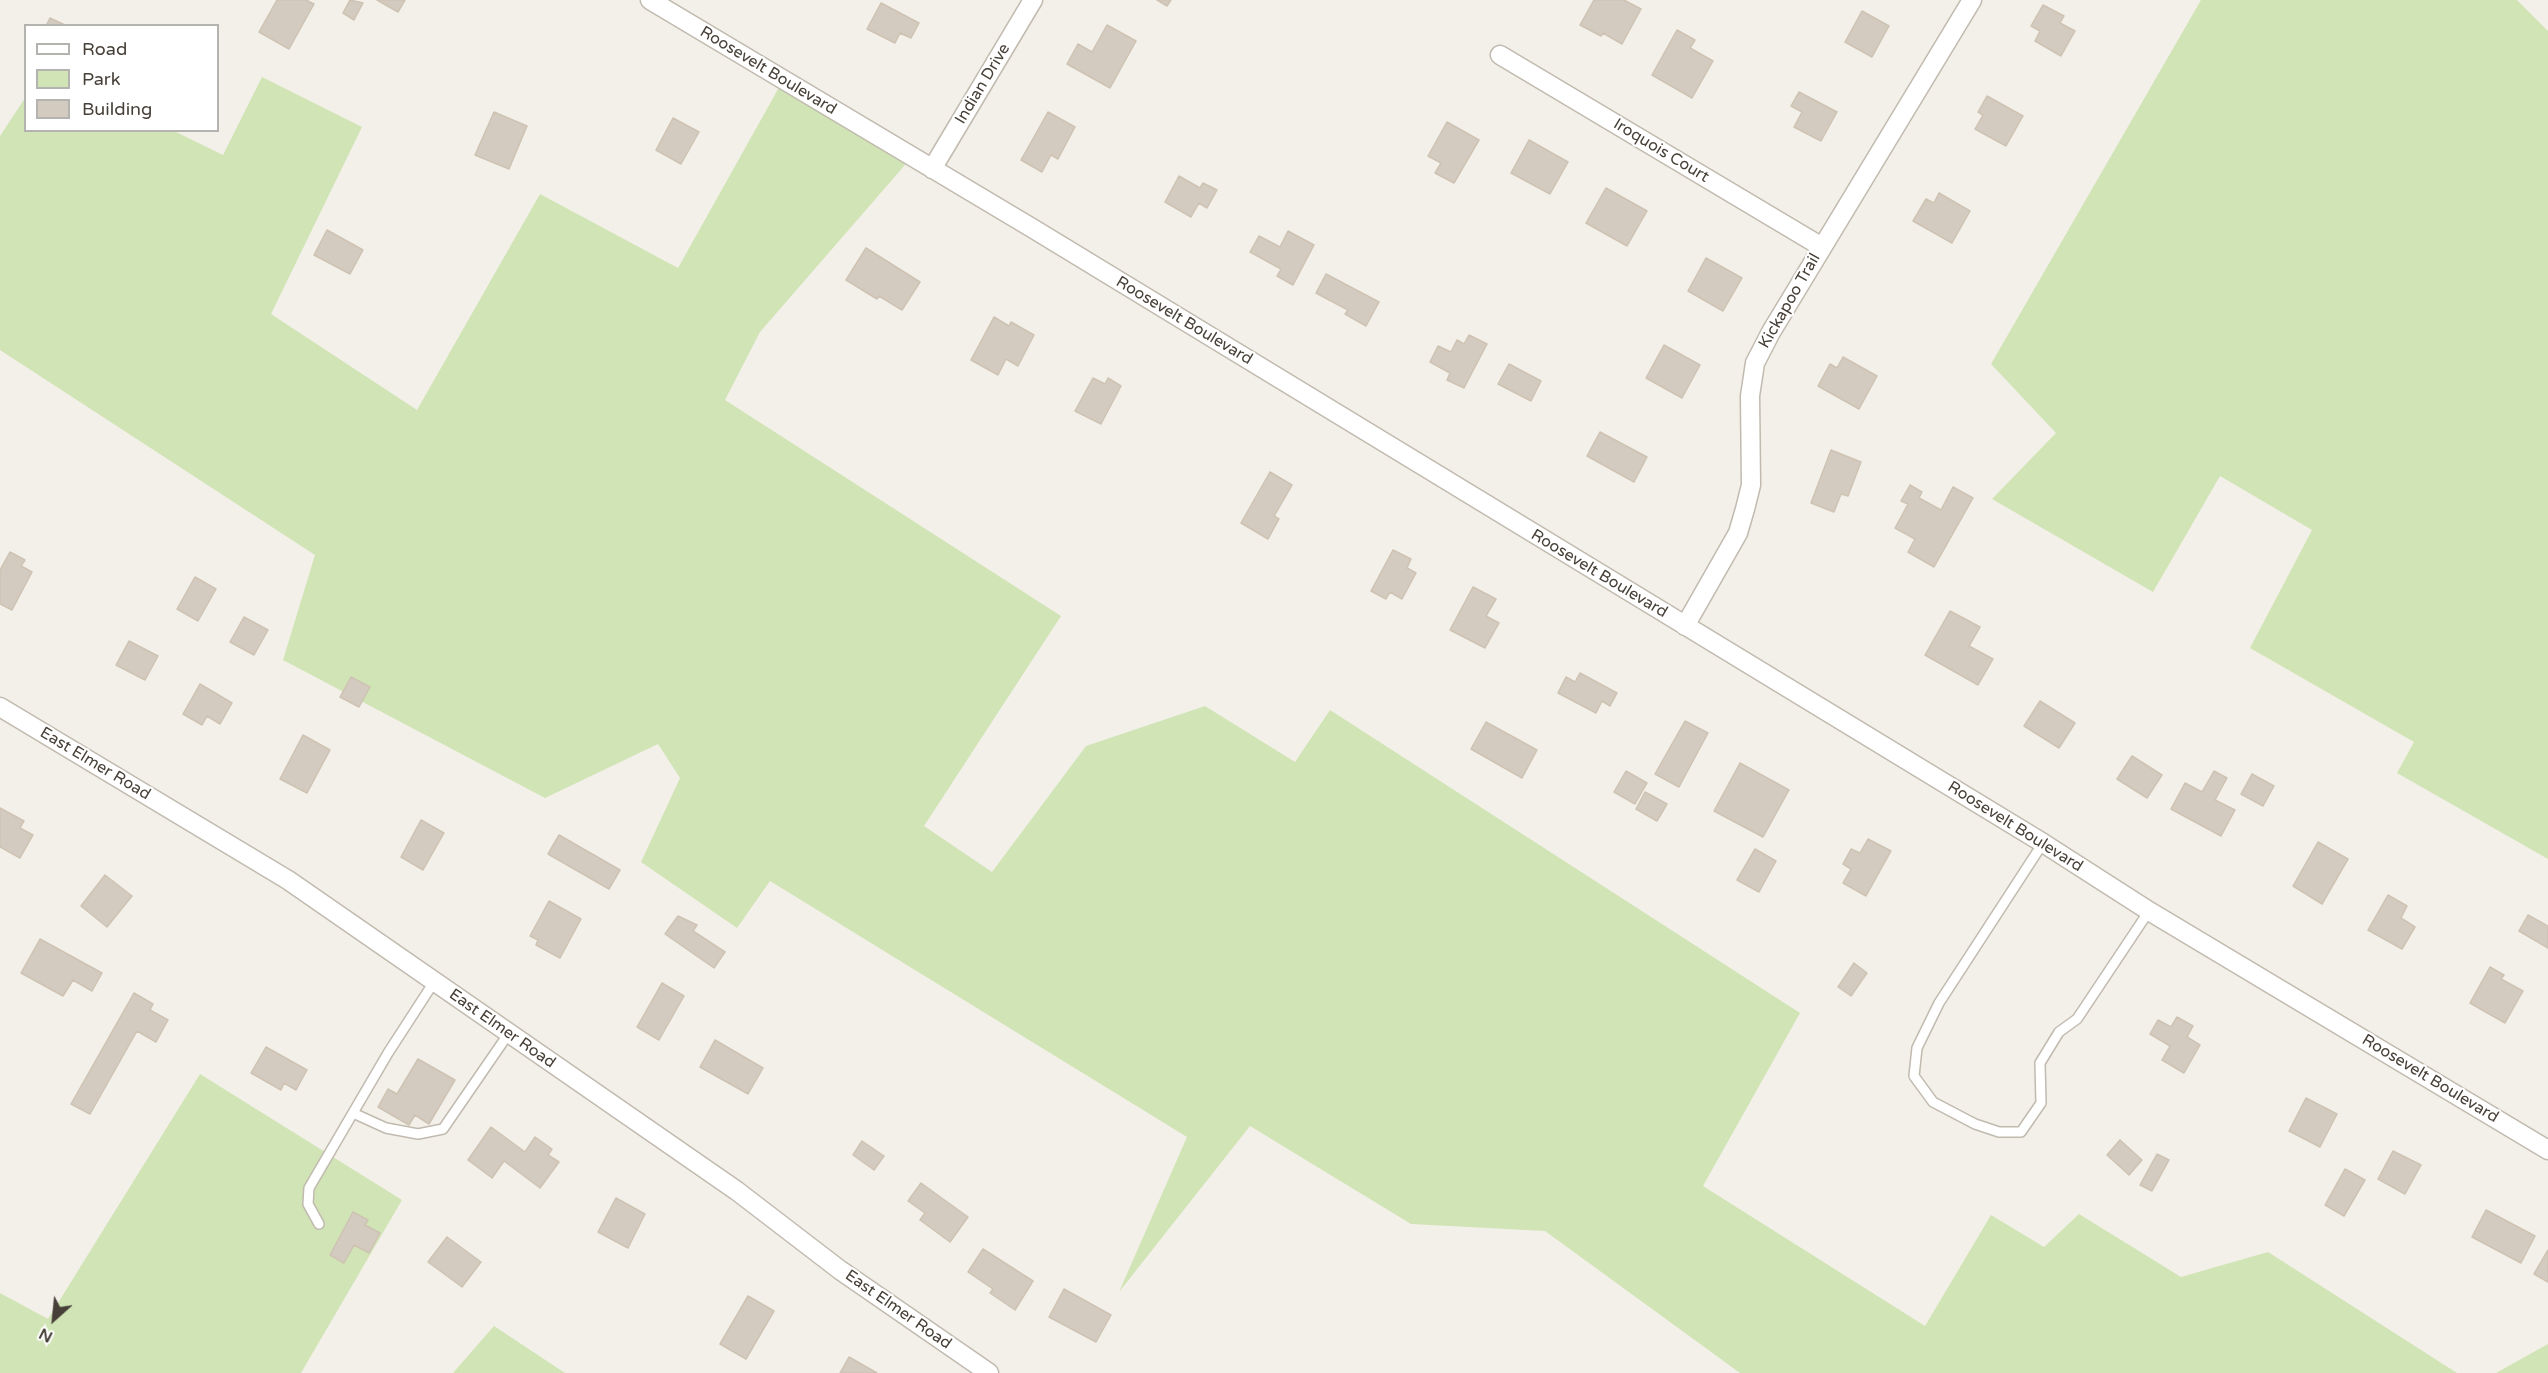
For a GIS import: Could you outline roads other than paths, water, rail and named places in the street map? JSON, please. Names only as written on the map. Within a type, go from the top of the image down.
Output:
[{"type":"street","name":"Roosevelt Boulevard","points":[[650,0],[2043,843],[2150,911],[2548,1150]]},
{"type":"street","name":"Indian Drive","points":[[932,169],[1033,0]]},
{"type":"street","name":"Kickapoo Trail","points":[[1685,626],[1738,532],[1745,509],[1750,485],[1750,396],[1755,363],[1771,332],[1972,0]]},
{"type":"street","name":"Iroquois Court","points":[[1500,55],[1822,247]]},
{"type":"street","name":"East Elmer Road","points":[[0,707],[288,880],[737,1191],[840,1269],[989,1373]]},
{"type":"lane","points":[[2043,843],[1940,1003],[1917,1048],[1914,1076],[1933,1102],[1975,1124],[1999,1132],[2021,1132],[2041,1103],[2040,1063],[2059,1032],[2077,1018],[2150,911]]},
{"type":"lane","points":[[319,1224],[308,1204],[309,1188],[434,982]]},
{"type":"lane","points":[[353,1113],[386,1128],[418,1134],[443,1129],[509,1033]]}]
